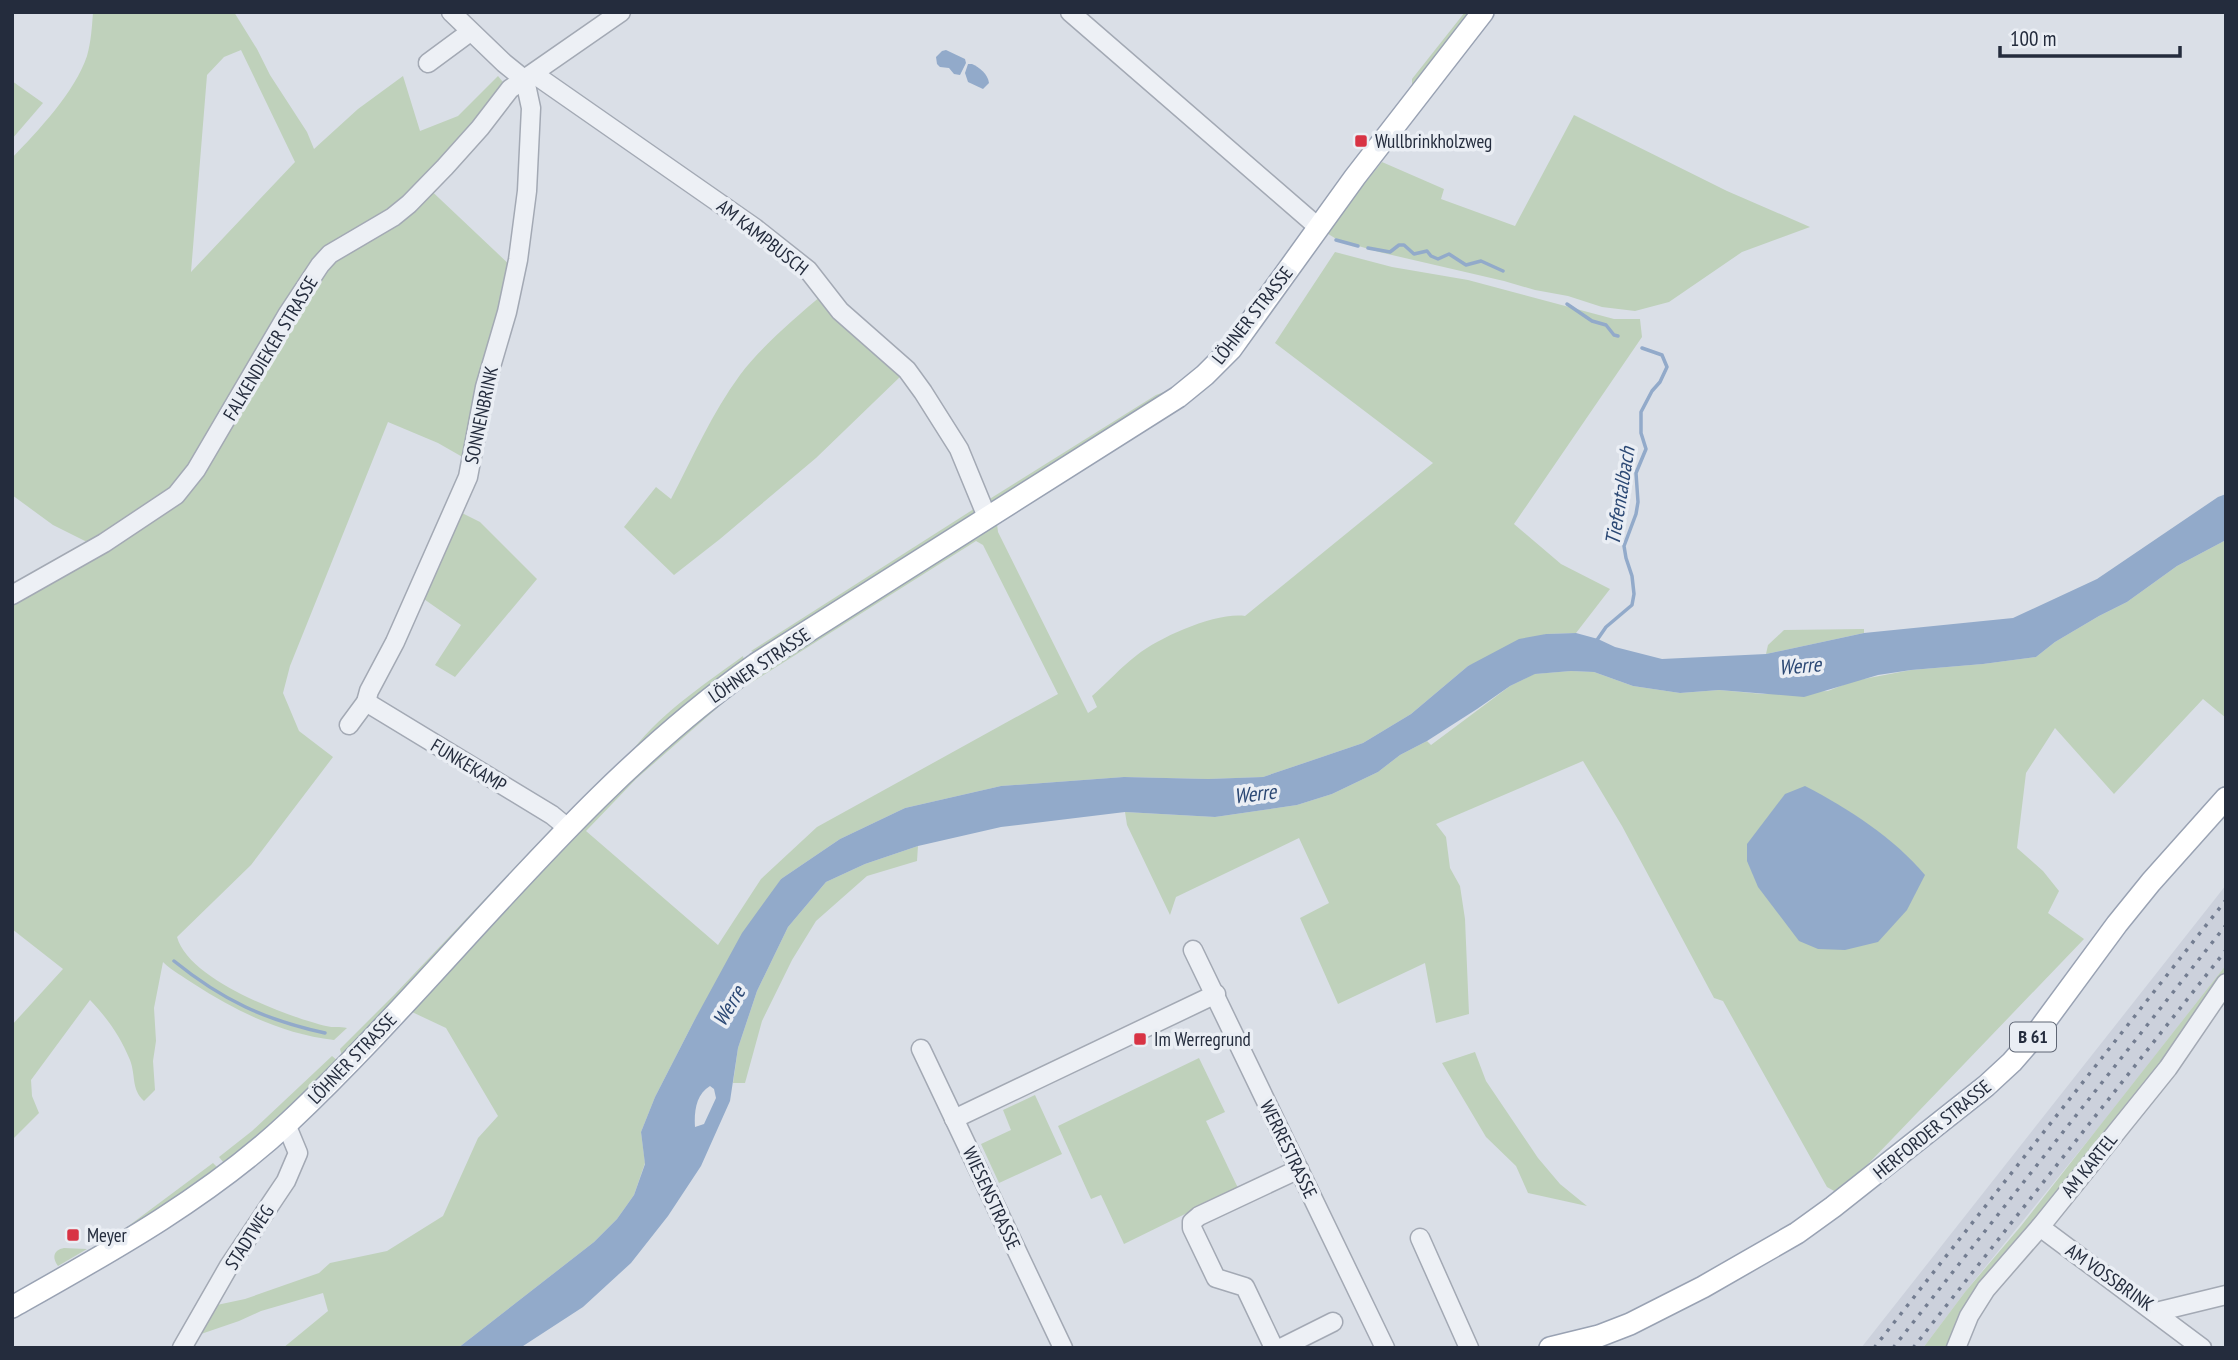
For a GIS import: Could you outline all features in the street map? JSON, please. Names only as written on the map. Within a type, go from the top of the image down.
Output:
[{"type":"main road","name":"LÖHNER STRASSE","points":[[12,1307],[166,1216],[227,1172],[286,1124],[346,1066],[569,829],[652,747],[729,683],[1178,397],[1205,375],[1239,338],[1318,227],[1483,12]]},
{"type":"main road","name":"HERFORDER STRASSE","points":[[1550,1348],[1599,1336],[1630,1324],[1703,1287],[1797,1233],[1967,1102],[2012,1062],[2142,892],[2226,799]]},
{"type":"street","name":"AM KAMPBUSCH","points":[[450,12],[470,32],[529,77],[755,228],[808,270],[840,311],[907,370],[923,392],[959,449],[987,517]]},
{"type":"street","name":"FALKENDIEKER STRASSE","points":[[12,596],[104,543],[176,495],[196,470],[287,315],[330,254],[393,217],[409,204],[445,167],[510,89],[621,12]]},
{"type":"street","points":[[1070,12],[1318,227]]},
{"type":"street","points":[[428,63],[470,32]]},
{"type":"street","name":"SONNENBRINK","points":[[349,726],[366,702],[395,642],[468,477],[485,387],[507,312],[518,260],[527,191],[531,108],[529,77]]},
{"type":"street","name":"FUNKEKAMP","points":[[366,702],[552,815],[569,829]]},
{"type":"street","name":"WERRESTRASSE","points":[[1193,950],[1385,1348]]},
{"type":"street","name":"AM KARTEL","points":[[1956,1348],[1969,1316],[1986,1289],[2040,1227],[2168,1068],[2226,984]]},
{"type":"street","points":[[954,1119],[1216,994]]},
{"type":"street","name":"WIESENSTRASSE","points":[[920,1049],[1063,1348]]},
{"type":"street","name":"STADTWEG","points":[[182,1348],[229,1266],[286,1181],[298,1153],[286,1124]]},
{"type":"street","points":[[1274,1348],[1245,1287],[1216,1278],[1192,1228],[1192,1222],[1199,1216],[1298,1169]]},
{"type":"street","name":"AM VOSSBRINK","points":[[2040,1227],[2156,1312],[2226,1295]]},
{"type":"street","points":[[1420,1238],[1469,1348]]},
{"type":"street","points":[[2156,1312],[2202,1348]]},
{"type":"street","points":[[1282,1348],[1333,1322]]},
{"type":"shaded area","points":[[2226,885],[2226,965],[2099,1127],[1923,1348],[1861,1348]]},
{"type":"green space","points":[[93,12],[234,12],[307,132],[314,149],[358,109],[403,76],[420,131],[458,116],[498,76],[507,87],[422,182],[513,268],[466,459],[438,443],[388,422],[290,666],[283,693],[299,731],[333,757],[251,865],[177,937],[185,953],[200,968],[241,994],[308,1021],[329,1027],[347,1028],[334,1040],[279,1027],[227,1004],[163,962],[154,1008],[155,1090],[144,1101],[140,1096],[135,1087],[130,1060],[122,1043],[90,1000],[31,1080],[32,1096],[39,1113],[12,1140],[12,1025],[63,969],[12,929],[12,589],[89,543],[53,525],[12,495],[12,158],[55,110],[74,83],[87,56]],"holes":[[[241,50],[295,162],[191,272],[207,75],[224,57]]]},
{"type":"green space","points":[[1465,12],[1475,12],[1415,86],[1412,85],[1412,79]]},
{"type":"green space","points":[[12,81],[43,103],[12,139]]},
{"type":"green space","points":[[1574,115],[1727,191],[1810,227],[1742,252],[1669,302],[1635,311],[1602,307],[1568,296],[1379,252],[1338,240],[1325,232],[1382,162],[1444,189],[1441,199],[1515,226]]},
{"type":"green space","points":[[1335,252],[1392,267],[1468,280],[1614,319],[1640,319],[1642,337],[1514,524],[1561,564],[1610,589],[1576,633],[1546,634],[1468,666],[1411,714],[1363,743],[1263,777],[1124,777],[1001,786],[905,808],[840,839],[781,879],[694,1021],[655,1097],[641,1132],[645,1163],[634,1195],[617,1219],[594,1242],[458,1348],[283,1348],[328,1311],[323,1293],[261,1311],[201,1334],[192,1348],[212,1306],[245,1299],[319,1273],[330,1263],[387,1251],[443,1216],[478,1138],[498,1116],[446,1028],[412,1012],[353,1072],[581,827],[715,700],[997,524],[998,532],[1088,713],[1097,707],[1092,696],[1137,655],[1189,627],[1219,618],[1245,616],[1433,463],[1275,343]],"holes":[[[976,541],[983,545],[1058,694],[817,827],[761,879],[718,945],[586,831],[636,779],[732,695]]]},
{"type":"green space","points":[[822,295],[902,375],[816,458],[674,575],[624,527],[656,487],[671,499],[712,420],[748,364]]},
{"type":"green space","points":[[1164,392],[1165,397],[991,503],[988,500],[1156,395]]},
{"type":"green space","points":[[977,507],[977,512],[757,654],[751,651]]},
{"type":"green space","points":[[460,512],[480,522],[537,579],[455,677],[435,665],[461,625],[421,597]]},
{"type":"green space","points":[[2226,540],[2226,718],[2203,699],[2114,794],[2055,728],[2026,773],[2017,848],[2043,871],[2059,891],[2048,913],[2084,939],[1846,1187],[1836,1192],[1827,1187],[1723,1001],[1714,998],[1622,826],[1583,761],[1436,824],[1446,837],[1450,868],[1460,886],[1465,919],[1469,1014],[1436,1023],[1425,963],[1338,1004],[1300,918],[1329,903],[1299,838],[1176,897],[1170,915],[1127,825],[1125,812],[1215,817],[1297,805],[1332,794],[1378,772],[1400,755],[1427,741],[1431,745],[1510,686],[1534,674],[1594,672],[1633,686],[1680,693],[1719,690],[1763,694],[1828,691],[1853,681],[1911,670],[2036,657],[2055,642],[2127,602],[2177,566]]},
{"type":"green space","points":[[1864,629],[1864,633],[1766,654],[1768,645],[1784,630]]},
{"type":"green space","points":[[743,656],[745,665],[627,758],[666,715]]},
{"type":"green space","points":[[556,824],[559,826],[342,1056],[340,1049]]},
{"type":"green space","points":[[918,846],[917,861],[867,876],[816,921],[792,960],[762,1021],[745,1083],[733,1083],[738,1048],[757,991],[788,927],[826,882],[865,864]]},
{"type":"green space","points":[[2226,965],[2226,971],[2147,1083],[1949,1348],[1923,1348],[1965,1292],[2021,1226]]},
{"type":"green space","points":[[1475,1052],[1486,1081],[1538,1158],[1560,1184],[1587,1206],[1528,1193],[1516,1166],[1486,1137],[1442,1063]]},
{"type":"green space","points":[[332,1056],[338,1061],[299,1105],[224,1163],[219,1157],[252,1131]]},
{"type":"green space","points":[[1199,1058],[1225,1112],[1206,1121],[1238,1188],[1124,1244],[1101,1195],[1091,1199],[1058,1126]]},
{"type":"green space","points":[[1035,1095],[1062,1154],[999,1183],[981,1144],[1011,1130],[1003,1110]]},
{"type":"green space","points":[[213,1163],[219,1169],[124,1234],[115,1236]]},
{"type":"green space","points":[[64,1248],[87,1249],[58,1266],[55,1255]]},
{"type":"water","points":[[946,50],[965,59],[966,63],[960,75],[937,64],[936,57]]},
{"type":"water","points":[[968,64],[983,71],[987,77],[989,83],[983,89],[968,82],[965,73]]},
{"type":"water","name":"Werre","points":[[2226,494],[2226,540],[2177,566],[2127,602],[2055,642],[2036,657],[1878,675],[1804,697],[1719,690],[1680,693],[1633,686],[1594,672],[1535,674],[1510,686],[1427,741],[1400,755],[1378,772],[1332,794],[1297,805],[1215,817],[1125,812],[1001,827],[918,846],[865,864],[826,882],[788,927],[757,991],[738,1048],[730,1101],[701,1166],[668,1216],[631,1263],[583,1307],[520,1348],[458,1348],[594,1242],[617,1219],[634,1195],[645,1164],[641,1132],[655,1097],[742,933],[781,879],[840,839],[905,808],[1001,786],[1124,777],[1263,777],[1363,743],[1411,714],[1468,666],[1519,639],[1546,634],[1576,633],[1615,647],[1662,659],[1766,654],[1864,633],[2013,618],[2097,579]],"holes":[[[710,1086],[714,1089],[716,1098],[704,1124],[695,1127],[699,1099],[705,1089]]]},
{"type":"water","points":[[1805,786],[1870,825],[1899,848],[1925,875],[1907,910],[1878,942],[1845,950],[1818,949],[1799,941],[1758,887],[1747,861],[1747,844],[1785,794]]},
{"type":"waterway","name":"Tiefentalbach","points":[[1336,240],[1358,246]]},
{"type":"waterway","name":"Tiefentalbach","points":[[1368,248],[1390,252],[1399,245],[1404,245],[1414,254],[1427,251],[1438,259],[1449,254],[1466,265],[1481,261],[1503,271]]},
{"type":"waterway","name":"Tiefentalbach","points":[[1567,304],[1592,321],[1606,325],[1618,336]]},
{"type":"waterway","name":"Tiefentalbach","points":[[1597,640],[1606,627],[1632,605],[1634,594],[1624,546],[1636,514],[1636,473],[1646,449],[1641,433],[1641,412],[1667,367],[1662,355],[1642,348]]},
{"type":"waterway","points":[[174,961],[209,987],[245,1007],[283,1022],[325,1033]]},
{"type":"railway","points":[[1874,1348],[2226,900]]},
{"type":"railway","points":[[1893,1348],[2226,925]]},
{"type":"railway","points":[[1913,1348],[2226,950]]},
{"type":"place","name":"Wullbrinkholzweg","points":[[1361,141]]},
{"type":"place","name":"Im Werregrund","points":[[1140,1039]]},
{"type":"place","name":"Meyer","points":[[73,1235]]}]
